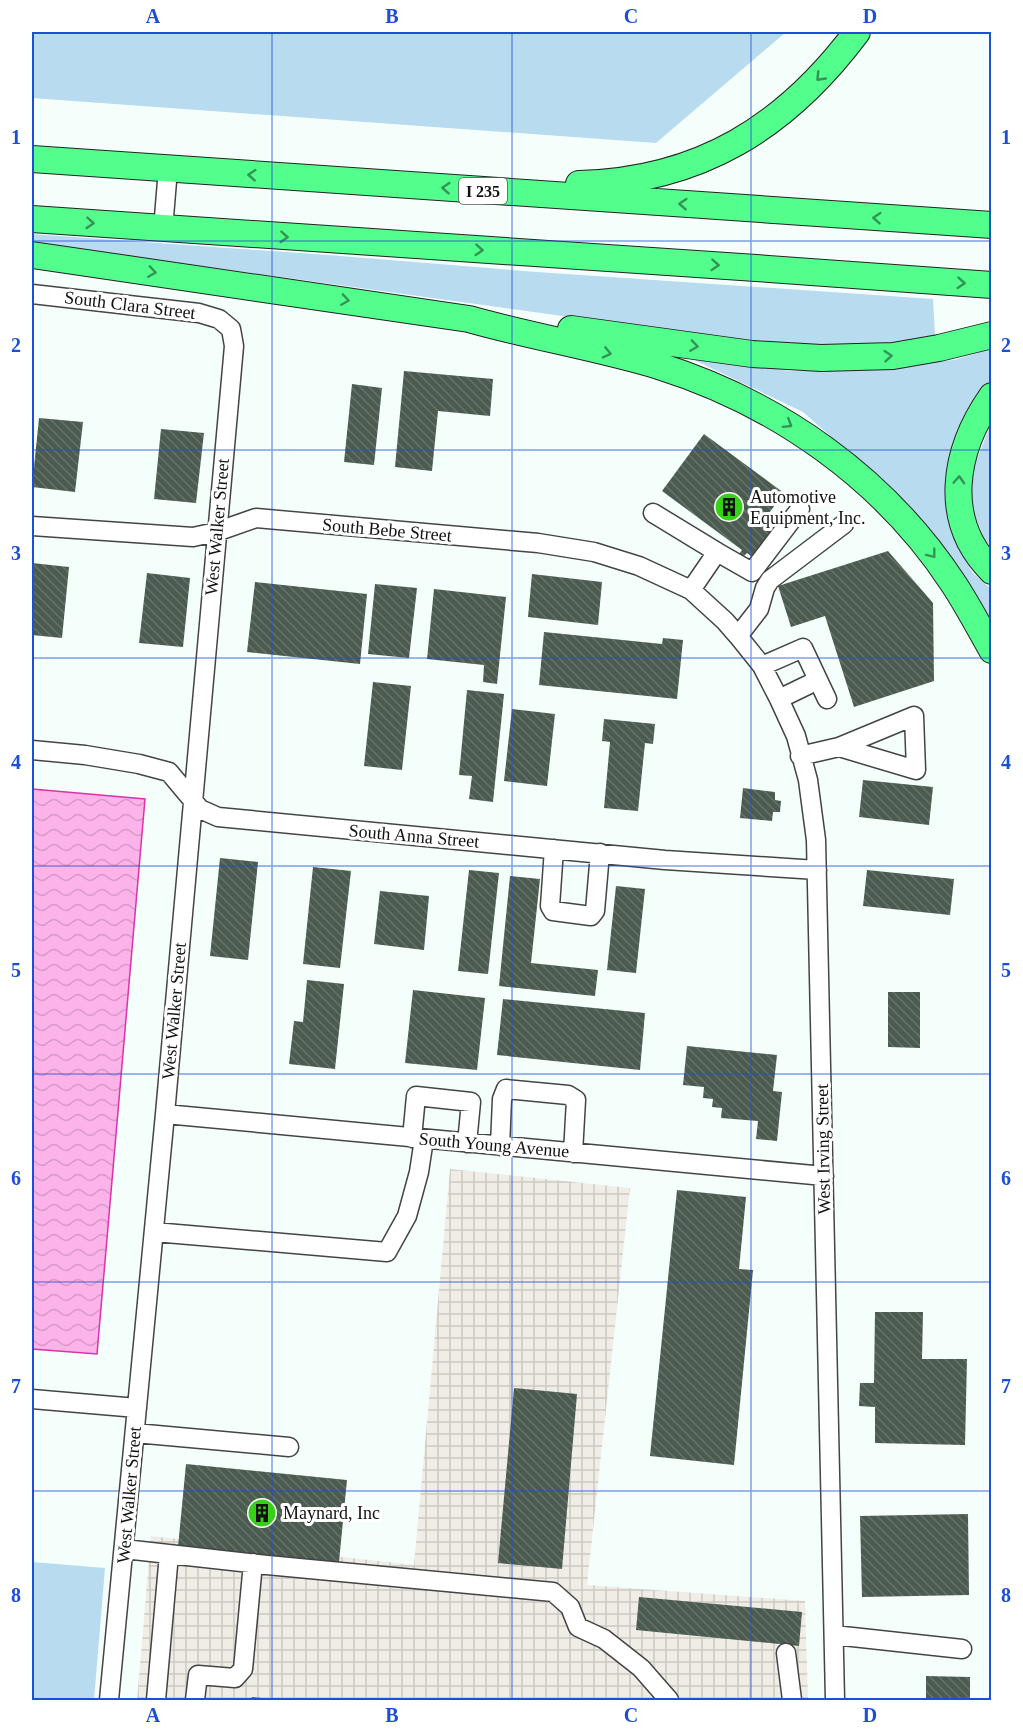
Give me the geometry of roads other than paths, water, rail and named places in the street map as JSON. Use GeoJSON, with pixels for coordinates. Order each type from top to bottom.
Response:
{"type":"FeatureCollection","features":[{"type":"Feature","properties":{"kind":"highway"},"geometry":{"type":"LineString","coordinates":[[527,194],[557,185],[647,177],[676,170],[723,150],[788,108],[823,74],[857,32]]}},
{"type":"Feature","properties":{"kind":"highway","name":"I 235"},"geometry":{"type":"LineString","coordinates":[[32,159],[992,225]]}},
{"type":"Feature","properties":{"kind":"highway"},"geometry":{"type":"LineString","coordinates":[[32,219],[992,285]]}},
{"type":"Feature","properties":{"kind":"highway"},"geometry":{"type":"LineString","coordinates":[[32,255],[469,319],[520,323],[752,354],[821,358],[893,356],[992,335]]}},
{"type":"Feature","properties":{"kind":"highway"},"geometry":{"type":"LineString","coordinates":[[469,319],[518,333],[659,366],[732,394],[786,423],[850,469],[900,516],[936,558],[992,650]]}},
{"type":"Feature","properties":{"kind":"highway"},"geometry":{"type":"LineString","coordinates":[[992,396],[971,431],[964,448],[959,469],[958,504],[967,536],[975,551],[992,571]]}},
{"type":"Feature","properties":{"kind":"street"},"geometry":{"type":"LineString","coordinates":[[163,229],[168,169]]}},
{"type":"Feature","properties":{"kind":"street","name":"South Clara Street"},"geometry":{"type":"LineString","coordinates":[[32,294],[199,313],[219,319],[226,324]]}},
{"type":"Feature","properties":{"kind":"street","name":"West Walker Street"},"geometry":{"type":"LineString","coordinates":[[109,1701],[165,1114],[234,346],[231,328],[226,324]]}},
{"type":"Feature","properties":{"kind":"street"},"geometry":{"type":"LineString","coordinates":[[653,513],[752,572],[800,509]]}},
{"type":"Feature","properties":{"kind":"street","name":"South Bebe Street"},"geometry":{"type":"LineString","coordinates":[[32,526],[193,537],[216,532],[256,518],[538,543],[594,552],[639,566],[691,590],[725,621]]}},
{"type":"Feature","properties":{"kind":"street"},"geometry":{"type":"LineString","coordinates":[[738,636],[759,609],[765,588],[770,580],[844,524]]}},
{"type":"Feature","properties":{"kind":"street"},"geometry":{"type":"LineString","coordinates":[[691,590],[717,552]]}},
{"type":"Feature","properties":{"kind":"street","name":"West Irving Street"},"geometry":{"type":"LineString","coordinates":[[725,621],[762,666],[796,736],[808,780],[816,840],[835,1701]]}},
{"type":"Feature","properties":{"kind":"street"},"geometry":{"type":"LineString","coordinates":[[762,666],[803,648],[827,699]]}},
{"type":"Feature","properties":{"kind":"street"},"geometry":{"type":"LineString","coordinates":[[779,699],[818,680]]}},
{"type":"Feature","properties":{"kind":"street"},"geometry":{"type":"LineString","coordinates":[[800,756],[839,747]]}},
{"type":"Feature","properties":{"kind":"street","name":"South Anna Street"},"geometry":{"type":"LineString","coordinates":[[32,750],[117,760],[169,772],[200,809],[218,817],[554,849],[817,870]]}},
{"type":"Feature","properties":{"kind":"street"},"geometry":{"type":"LineString","coordinates":[[554,849],[550,906],[553,911],[591,916],[595,911],[600,853]]}},
{"type":"Feature","properties":{"kind":"street"},"geometry":{"type":"LineString","coordinates":[[500,1146],[502,1099],[507,1089],[568,1095],[576,1100],[573,1153]]}},
{"type":"Feature","properties":{"kind":"street"},"geometry":{"type":"LineString","coordinates":[[154,1232],[387,1252],[407,1216],[418,1172],[416,1096],[471,1102],[467,1143]]}},
{"type":"Feature","properties":{"kind":"street","name":"South Young Avenue"},"geometry":{"type":"LineString","coordinates":[[165,1114],[824,1176]]}},
{"type":"Feature","properties":{"kind":"street"},"geometry":{"type":"LineString","coordinates":[[32,1399],[137,1408]]}},
{"type":"Feature","properties":{"kind":"street"},"geometry":{"type":"LineString","coordinates":[[135,1433],[289,1447]]}},
{"type":"Feature","properties":{"kind":"street"},"geometry":{"type":"LineString","coordinates":[[124,1549],[553,1592],[570,1606],[578,1628],[604,1639],[641,1668],[669,1701]]}},
{"type":"Feature","properties":{"kind":"street"},"geometry":{"type":"LineString","coordinates":[[156,1701],[169,1554]]}},
{"type":"Feature","properties":{"kind":"street"},"geometry":{"type":"LineString","coordinates":[[195,1701],[198,1675],[235,1678],[243,1669],[253,1563]]}},
{"type":"Feature","properties":{"kind":"street"},"geometry":{"type":"LineString","coordinates":[[834,1635],[962,1648]]}},
{"type":"Feature","properties":{"kind":"street"},"geometry":{"type":"LineString","coordinates":[[786,1653],[792,1701]]}},
{"type":"Feature","properties":{"kind":"water"},"geometry":{"type":"Polygon","coordinates":[[[32,789],[145,799],[97,1354],[32,1349],[32,789]]]}},
{"type":"Feature","properties":{"kind":"place","name":"Automotive Equipment, Inc."},"geometry":{"type":"Point","coordinates":[729,507]}},
{"type":"Feature","properties":{"kind":"place","name":"Maynard, Inc"},"geometry":{"type":"Point","coordinates":[262,1513]}}]}
